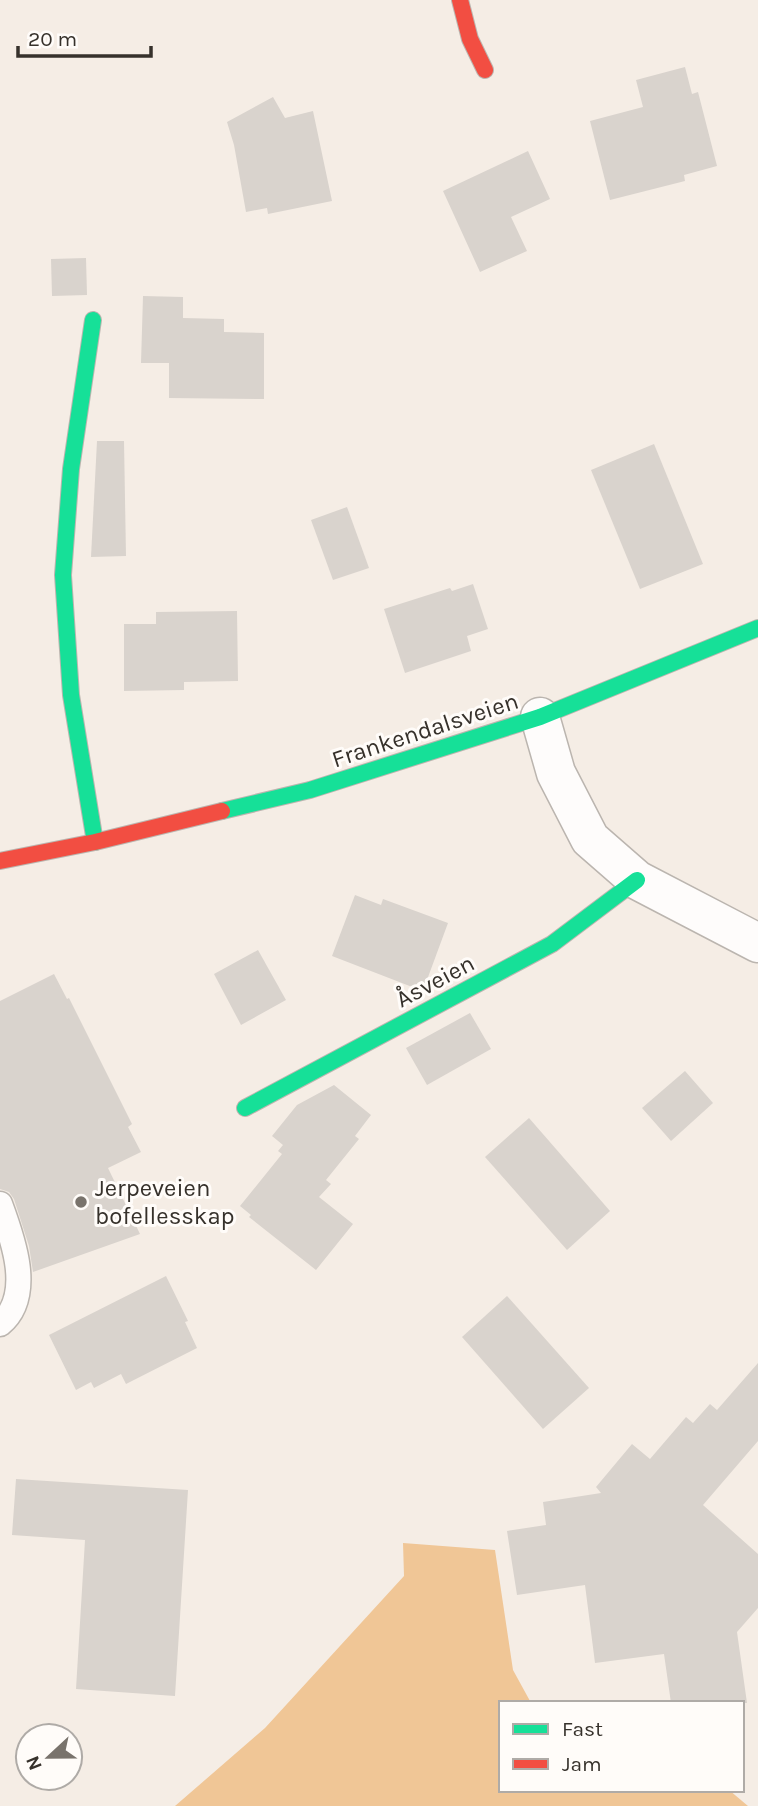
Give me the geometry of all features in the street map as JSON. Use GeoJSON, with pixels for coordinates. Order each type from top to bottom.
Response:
{"type":"FeatureCollection","features":[{"type":"Feature","properties":{"kind":"street"},"geometry":{"type":"LineString","coordinates":[[460,0],[470,39],[485,70]]}},
{"type":"Feature","properties":{"kind":"street"},"geometry":{"type":"LineString","coordinates":[[93,320],[71,469],[63,575],[71,695],[95,842]]}},
{"type":"Feature","properties":{"kind":"street","name":"Frankendalsveien"},"geometry":{"type":"LineString","coordinates":[[0,861],[95,842],[310,790],[540,717],[758,628]]}},
{"type":"Feature","properties":{"kind":"street"},"geometry":{"type":"LineString","coordinates":[[540,717],[556,773],[590,839],[637,880],[758,943]]}},
{"type":"Feature","properties":{"kind":"street","name":"Åsveien"},"geometry":{"type":"LineString","coordinates":[[245,1108],[552,944],[637,880]]}},
{"type":"Feature","properties":{"kind":"lane"},"geometry":{"type":"LineString","coordinates":[[0,1204],[12,1235],[20,1280],[10,1315],[0,1324]]}},
{"type":"Feature","properties":{"kind":"shaded area"},"geometry":{"type":"Polygon","coordinates":[[[403,1543],[495,1550],[513,1670],[530,1701],[499,1701],[499,1792],[731,1792],[748,1806],[175,1806],[265,1728],[404,1576],[403,1543]]]}},
{"type":"Feature","properties":{"kind":"building"},"geometry":{"type":"Polygon","coordinates":[[[685,67],[692,94],[698,92],[717,166],[684,175],[685,181],[610,200],[590,121],[643,107],[636,80],[685,67]]]}},
{"type":"Feature","properties":{"kind":"building"},"geometry":{"type":"Polygon","coordinates":[[[273,97],[285,118],[313,111],[332,201],[268,214],[267,208],[246,212],[227,122],[273,97]]]}},
{"type":"Feature","properties":{"kind":"building"},"geometry":{"type":"Polygon","coordinates":[[[528,151],[550,199],[511,217],[527,251],[480,272],[443,191],[528,151]]]}},
{"type":"Feature","properties":{"kind":"building"},"geometry":{"type":"Polygon","coordinates":[[[86,258],[87,295],[52,296],[51,259],[86,258]]]}},
{"type":"Feature","properties":{"kind":"building"},"geometry":{"type":"Polygon","coordinates":[[[143,296],[183,297],[183,318],[224,319],[224,332],[264,333],[264,399],[169,398],[169,363],[141,363],[143,296]]]}},
{"type":"Feature","properties":{"kind":"building"},"geometry":{"type":"Polygon","coordinates":[[[97,441],[124,441],[126,556],[91,557],[97,441]]]}},
{"type":"Feature","properties":{"kind":"building"},"geometry":{"type":"Polygon","coordinates":[[[654,444],[703,564],[640,589],[591,470],[654,444]]]}},
{"type":"Feature","properties":{"kind":"building"},"geometry":{"type":"Polygon","coordinates":[[[347,507],[369,568],[333,580],[311,520],[347,507]]]}},
{"type":"Feature","properties":{"kind":"building"},"geometry":{"type":"Polygon","coordinates":[[[473,584],[488,629],[467,636],[471,651],[405,673],[384,609],[450,588],[452,591],[473,584]]]}},
{"type":"Feature","properties":{"kind":"building"},"geometry":{"type":"Polygon","coordinates":[[[237,611],[238,681],[184,682],[184,690],[124,691],[124,624],[156,624],[156,612],[237,611]]]}},
{"type":"Feature","properties":{"kind":"building"},"geometry":{"type":"Polygon","coordinates":[[[355,895],[381,905],[383,899],[448,923],[424,988],[420,990],[332,956],[355,895]]]}},
{"type":"Feature","properties":{"kind":"building"},"geometry":{"type":"Polygon","coordinates":[[[258,950],[286,1000],[241,1025],[214,974],[258,950]]]}},
{"type":"Feature","properties":{"kind":"building","name":"Jerpeveien bofellesskap"},"geometry":{"type":"Polygon","coordinates":[[[54,974],[67,999],[69,998],[132,1124],[128,1127],[141,1152],[108,1168],[140,1234],[33,1272],[29,1246],[14,1199],[9,1192],[0,1189],[0,1001],[54,974]]]}},
{"type":"Feature","properties":{"kind":"building"},"geometry":{"type":"Polygon","coordinates":[[[470,1013],[491,1049],[427,1085],[406,1048],[470,1013]]]}},
{"type":"Feature","properties":{"kind":"building"},"geometry":{"type":"Polygon","coordinates":[[[685,1071],[713,1103],[671,1141],[642,1108],[685,1071]]]}},
{"type":"Feature","properties":{"kind":"building"},"geometry":{"type":"Polygon","coordinates":[[[334,1085],[371,1115],[355,1136],[359,1139],[326,1180],[331,1184],[319,1197],[353,1224],[316,1270],[249,1217],[251,1215],[240,1206],[282,1154],[278,1151],[283,1145],[272,1136],[297,1105],[334,1085]]]}},
{"type":"Feature","properties":{"kind":"building"},"geometry":{"type":"Polygon","coordinates":[[[529,1118],[610,1211],[567,1250],[485,1157],[529,1118]]]}},
{"type":"Feature","properties":{"kind":"building"},"geometry":{"type":"Polygon","coordinates":[[[166,1276],[188,1321],[185,1322],[197,1348],[126,1384],[121,1374],[94,1388],[91,1382],[76,1390],[49,1335],[166,1276]]]}},
{"type":"Feature","properties":{"kind":"building"},"geometry":{"type":"Polygon","coordinates":[[[507,1296],[589,1388],[543,1429],[462,1337],[507,1296]]]}},
{"type":"Feature","properties":{"kind":"building"},"geometry":{"type":"Polygon","coordinates":[[[758,1363],[758,1441],[703,1505],[758,1554],[758,1608],[737,1632],[747,1703],[671,1701],[664,1654],[595,1663],[585,1585],[517,1595],[507,1531],[546,1525],[543,1502],[601,1493],[596,1487],[632,1444],[650,1459],[686,1417],[693,1423],[710,1404],[717,1410],[758,1363]]]}},
{"type":"Feature","properties":{"kind":"building"},"geometry":{"type":"Polygon","coordinates":[[[16,1479],[188,1490],[175,1696],[76,1689],[85,1540],[12,1535],[16,1479]]]}},
{"type":"Feature","properties":{"kind":"traffic: fast"},"geometry":{"type":"LineString","coordinates":[[93,320],[71,469],[63,575],[71,695],[95,842]]}},
{"type":"Feature","properties":{"kind":"traffic: fast"},"geometry":{"type":"LineString","coordinates":[[222,811],[310,790],[540,717],[758,628]]}},
{"type":"Feature","properties":{"kind":"traffic: fast"},"geometry":{"type":"LineString","coordinates":[[245,1108],[552,944],[637,880]]}},
{"type":"Feature","properties":{"kind":"traffic: jam"},"geometry":{"type":"LineString","coordinates":[[460,0],[470,39],[485,70]]}},
{"type":"Feature","properties":{"kind":"traffic: jam"},"geometry":{"type":"LineString","coordinates":[[0,861],[95,842],[222,811]]}},
{"type":"Feature","properties":{"kind":"place","name":"Jerpeveien bofellesskap"},"geometry":{"type":"Point","coordinates":[81,1202]}}]}
